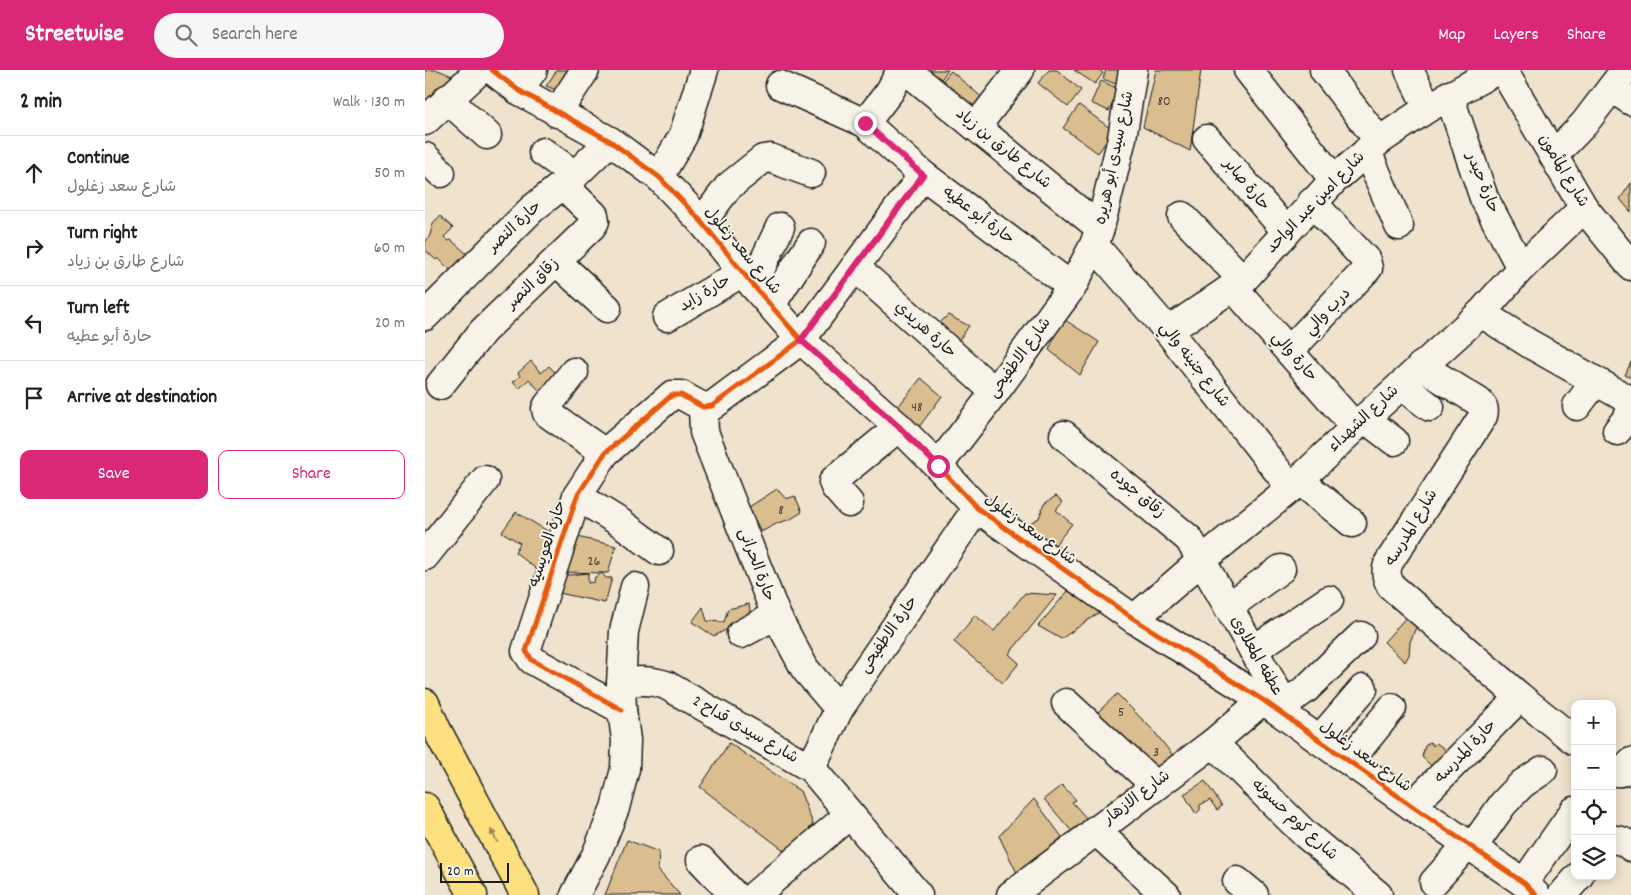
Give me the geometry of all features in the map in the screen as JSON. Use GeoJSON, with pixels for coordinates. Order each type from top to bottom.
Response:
{"type":"FeatureCollection","features":[{"type":"Feature","properties":{"kind":"main road"},"geometry":{"type":"LineString","coordinates":[[425,703],[437,730],[525,895]]}},
{"type":"Feature","properties":{"kind":"main road"},"geometry":{"type":"LineString","coordinates":[[425,807],[473,895]]}},
{"type":"Feature","properties":{"kind":"street"},"geometry":{"type":"LineString","coordinates":[[425,121],[480,70]]}},
{"type":"Feature","properties":{"kind":"street","name":"شارع سعد زغلول"},"geometry":{"type":"LineString","coordinates":[[492,70],[525,80],[557,113],[610,141],[659,177],[702,222],[801,340],[899,427],[977,508],[1134,619],[1275,705],[1319,740],[1530,889]]}},
{"type":"Feature","properties":{"kind":"street"},"geometry":{"type":"LineString","coordinates":[[557,113],[585,70]]}},
{"type":"Feature","properties":{"kind":"street"},"geometry":{"type":"LineString","coordinates":[[596,70],[599,72],[604,70]]}},
{"type":"Feature","properties":{"kind":"street"},"geometry":{"type":"LineString","coordinates":[[659,177],[683,136],[704,70]]}},
{"type":"Feature","properties":{"kind":"street"},"geometry":{"type":"LineString","coordinates":[[865,123],[890,91],[901,70]]}},
{"type":"Feature","properties":{"kind":"street","name":"شارع طارق بن زياد"},"geometry":{"type":"LineString","coordinates":[[906,70],[976,127],[1097,236]]}},
{"type":"Feature","properties":{"kind":"street"},"geometry":{"type":"LineString","coordinates":[[976,127],[1020,70]]}},
{"type":"Feature","properties":{"kind":"street","name":"شارع سيدى أبو هريره"},"geometry":{"type":"LineString","coordinates":[[1097,236],[1122,138],[1133,70]]}},
{"type":"Feature","properties":{"kind":"street"},"geometry":{"type":"LineString","coordinates":[[1248,70],[1334,180]]}},
{"type":"Feature","properties":{"kind":"street"},"geometry":{"type":"LineString","coordinates":[[1324,70],[1373,146],[1399,226]]}},
{"type":"Feature","properties":{"kind":"street","name":"حارة حيدر"},"geometry":{"type":"LineString","coordinates":[[1409,70],[1439,102],[1521,268]]}},
{"type":"Feature","properties":{"kind":"street","name":"شارع امين عبد الواحد"},"geometry":{"type":"LineString","coordinates":[[1168,331],[1238,284],[1312,202],[1373,146],[1439,102],[1497,70]]}},
{"type":"Feature","properties":{"kind":"street","name":"شارع المأمون"},"geometry":{"type":"LineString","coordinates":[[1503,70],[1584,208],[1631,266]]}},
{"type":"Feature","properties":{"kind":"street","name":"حارة أبو عطيه"},"geometry":{"type":"LineString","coordinates":[[780,85],[865,123],[923,175],[1072,287]]}},
{"type":"Feature","properties":{"kind":"street"},"geometry":{"type":"LineString","coordinates":[[1553,155],[1623,86]]}},
{"type":"Feature","properties":{"kind":"street"},"geometry":{"type":"LineString","coordinates":[[447,99],[487,135]]}},
{"type":"Feature","properties":{"kind":"street","name":"حارة صابر"},"geometry":{"type":"LineString","coordinates":[[1207,139],[1286,231]]}},
{"type":"Feature","properties":{"kind":"street","name":"حارة النصر"},"geometry":{"type":"LineString","coordinates":[[425,316],[532,209],[569,180],[610,141]]}},
{"type":"Feature","properties":{"kind":"street"},"geometry":{"type":"LineString","coordinates":[[543,152],[569,180]]}},
{"type":"Feature","properties":{"kind":"street"},"geometry":{"type":"LineString","coordinates":[[702,222],[728,187],[763,158],[770,158],[811,173]]}},
{"type":"Feature","properties":{"kind":"street"},"geometry":{"type":"LineString","coordinates":[[703,407],[712,406],[801,340],[923,175]]}},
{"type":"Feature","properties":{"kind":"street","name":"زقاق النصر"},"geometry":{"type":"LineString","coordinates":[[440,385],[483,331],[592,226],[595,221],[594,215],[569,180]]}},
{"type":"Feature","properties":{"kind":"street","name":"درب والي"},"geometry":{"type":"LineString","coordinates":[[1289,352],[1366,272],[1368,264],[1312,202]]}},
{"type":"Feature","properties":{"kind":"street","name":"شارع الشهداء"},"geometry":{"type":"LineString","coordinates":[[1134,619],[1295,484],[1421,366],[1481,313],[1521,268],[1584,208]]}},
{"type":"Feature","properties":{"kind":"street","name":"حارة والي"},"geometry":{"type":"LineString","coordinates":[[1182,216],[1238,284],[1289,352],[1359,423],[1394,441]]}},
{"type":"Feature","properties":{"kind":"street"},"geometry":{"type":"LineString","coordinates":[[748,279],[780,227]]}},
{"type":"Feature","properties":{"kind":"street","name":"شارع الاطفيحى"},"geometry":{"type":"LineString","coordinates":[[938,466],[1072,287],[1097,236]]}},
{"type":"Feature","properties":{"kind":"street","name":"شارع جنينه والي"},"geometry":{"type":"LineString","coordinates":[[1097,236],[1168,331],[1295,484],[1351,524]]}},
{"type":"Feature","properties":{"kind":"street"},"geometry":{"type":"LineString","coordinates":[[771,305],[811,243]]}},
{"type":"Feature","properties":{"kind":"street"},"geometry":{"type":"LineString","coordinates":[[557,261],[607,308]]}},
{"type":"Feature","properties":{"kind":"street","name":"حارة هريدي"},"geometry":{"type":"LineString","coordinates":[[855,267],[995,392]]}},
{"type":"Feature","properties":{"kind":"street","name":"حارة زايد"},"geometry":{"type":"LineString","coordinates":[[667,317],[748,279]]}},
{"type":"Feature","properties":{"kind":"street"},"geometry":{"type":"LineString","coordinates":[[1481,313],[1525,352],[1595,382],[1631,401]]}},
{"type":"Feature","properties":{"kind":"street","name":"شارع المدرسه"},"geometry":{"type":"LineString","coordinates":[[1421,366],[1479,402],[1483,405],[1484,410],[1483,416],[1389,562],[1386,570],[1387,579],[1391,586],[1520,697],[1571,738]]}},
{"type":"Feature","properties":{"kind":"street"},"geometry":{"type":"LineString","coordinates":[[574,372],[548,405],[546,409],[547,414],[605,453]]}},
{"type":"Feature","properties":{"kind":"street"},"geometry":{"type":"LineString","coordinates":[[1577,406],[1595,382]]}},
{"type":"Feature","properties":{"kind":"street"},"geometry":{"type":"LineString","coordinates":[[1401,385],[1430,407]]}},
{"type":"Feature","properties":{"kind":"street","name":"حارة العويسيه"},"geometry":{"type":"LineString","coordinates":[[621,697],[532,660],[526,651],[577,496],[605,453],[672,394],[681,394],[703,407]]}},
{"type":"Feature","properties":{"kind":"street","name":"حارة الحرانى"},"geometry":{"type":"LineString","coordinates":[[703,407],[704,432],[776,615],[805,669],[839,708]]}},
{"type":"Feature","properties":{"kind":"street"},"geometry":{"type":"LineString","coordinates":[[849,503],[835,487],[834,480],[899,427]]}},
{"type":"Feature","properties":{"kind":"street","name":"زقاق جوده"},"geometry":{"type":"LineString","coordinates":[[1065,435],[1180,530],[1189,539],[1201,561]]}},
{"type":"Feature","properties":{"kind":"street"},"geometry":{"type":"LineString","coordinates":[[425,556],[485,480]]}},
{"type":"Feature","properties":{"kind":"street","name":"حارة العويسيه"},"geometry":{"type":"LineString","coordinates":[[577,496],[621,522],[659,551]]}},
{"type":"Feature","properties":{"kind":"street","name":"حارة الاطفيحى"},"geometry":{"type":"LineString","coordinates":[[811,768],[839,708],[977,508]]}},
{"type":"Feature","properties":{"kind":"street","name":"عطفه المعلاوى"},"geometry":{"type":"LineString","coordinates":[[1201,561],[1253,650],[1275,705]]}},
{"type":"Feature","properties":{"kind":"street","name":"عطفه المعلاوى"},"geometry":{"type":"LineString","coordinates":[[1228,607],[1281,569]]}},
{"type":"Feature","properties":{"kind":"street"},"geometry":{"type":"LineString","coordinates":[[575,895],[615,808],[625,769],[626,740],[621,697],[624,631],[635,588]]}},
{"type":"Feature","properties":{"kind":"street"},"geometry":{"type":"LineString","coordinates":[[1253,650],[1329,600]]}},
{"type":"Feature","properties":{"kind":"street"},"geometry":{"type":"LineString","coordinates":[[741,634],[776,615]]}},
{"type":"Feature","properties":{"kind":"street","name":"شارع الازهار"},"geometry":{"type":"LineString","coordinates":[[1011,895],[1213,742],[1306,689],[1361,636]]}},
{"type":"Feature","properties":{"kind":"street","name":"شارع سيدى قداح 2"},"geometry":{"type":"LineString","coordinates":[[621,697],[635,680],[651,680],[666,685],[811,768],[918,895]]}},
{"type":"Feature","properties":{"kind":"street"},"geometry":{"type":"LineString","coordinates":[[1319,740],[1363,689]]}},
{"type":"Feature","properties":{"kind":"street","name":"حارة المدرسه"},"geometry":{"type":"LineString","coordinates":[[1412,806],[1520,697]]}},
{"type":"Feature","properties":{"kind":"street"},"geometry":{"type":"LineString","coordinates":[[1066,703],[1155,785]]}},
{"type":"Feature","properties":{"kind":"street"},"geometry":{"type":"LineString","coordinates":[[1349,761],[1393,708]]}},
{"type":"Feature","properties":{"kind":"street","name":"شارع كوم حسونه"},"geometry":{"type":"LineString","coordinates":[[1213,742],[1305,834],[1378,895]]}},
{"type":"Feature","properties":{"kind":"street"},"geometry":{"type":"LineString","coordinates":[[1616,771],[1625,770],[1631,762]]}},
{"type":"Feature","properties":{"kind":"street"},"geometry":{"type":"LineString","coordinates":[[1434,882],[1469,846],[1503,804],[1523,784],[1543,770]]}},
{"type":"Feature","properties":{"kind":"street"},"geometry":{"type":"LineString","coordinates":[[755,895],[849,815]]}},
{"type":"Feature","properties":{"kind":"street"},"geometry":{"type":"LineString","coordinates":[[1530,889],[1571,816]]}},
{"type":"Feature","properties":{"kind":"street"},"geometry":{"type":"LineString","coordinates":[[1095,830],[1165,895]]}},
{"type":"Feature","properties":{"kind":"street"},"geometry":{"type":"LineString","coordinates":[[1616,839],[1625,841],[1631,847]]}},
{"type":"Feature","properties":{"kind":"street"},"geometry":{"type":"LineString","coordinates":[[701,860],[734,895]]}},
{"type":"Feature","properties":{"kind":"street"},"geometry":{"type":"LineString","coordinates":[[1562,895],[1575,880]]}},
{"type":"Feature","properties":{"kind":"building"},"geometry":{"type":"Polygon","coordinates":[[[425,70],[438,70],[452,76],[444,90],[425,108],[425,70]]]}},
{"type":"Feature","properties":{"kind":"building"},"geometry":{"type":"Polygon","coordinates":[[[557,70],[577,70],[567,94],[546,86],[557,70]]]}},
{"type":"Feature","properties":{"kind":"building"},"geometry":{"type":"Polygon","coordinates":[[[914,70],[948,70],[936,86],[914,70]]]}},
{"type":"Feature","properties":{"kind":"building"},"geometry":{"type":"Polygon","coordinates":[[[1049,70],[1057,70],[1081,90],[1068,107],[1038,83],[1049,70]]]}},
{"type":"Feature","properties":{"kind":"building"},"geometry":{"type":"Polygon","coordinates":[[[1074,70],[1099,70],[1103,73],[1095,84],[1074,70]]]}},
{"type":"Feature","properties":{"kind":"building"},"geometry":{"type":"Polygon","coordinates":[[[1106,70],[1123,70],[1118,85],[1103,79],[1106,70]]]}},
{"type":"Feature","properties":{"kind":"building"},"geometry":{"type":"Polygon","coordinates":[[[1156,70],[1201,70],[1190,151],[1143,127],[1156,70]]]}},
{"type":"Feature","properties":{"kind":"building"},"geometry":{"type":"Polygon","coordinates":[[[951,71],[991,105],[981,118],[940,84],[951,71]]]}},
{"type":"Feature","properties":{"kind":"building"},"geometry":{"type":"Polygon","coordinates":[[[1101,81],[1119,89],[1109,111],[1091,103],[1101,81]]]}},
{"type":"Feature","properties":{"kind":"building"},"geometry":{"type":"Polygon","coordinates":[[[1079,105],[1111,129],[1106,137],[1108,139],[1098,153],[1063,128],[1079,105]]]}},
{"type":"Feature","properties":{"kind":"building"},"geometry":{"type":"Polygon","coordinates":[[[1631,183],[1631,212],[1620,199],[1631,183]]]}},
{"type":"Feature","properties":{"kind":"building"},"geometry":{"type":"Polygon","coordinates":[[[440,216],[453,228],[444,237],[448,241],[451,240],[474,260],[457,277],[438,258],[436,260],[425,250],[425,243],[430,235],[433,223],[440,216]]]}},
{"type":"Feature","properties":{"kind":"building"},"geometry":{"type":"Polygon","coordinates":[[[948,315],[969,326],[950,352],[929,333],[948,315]]]}},
{"type":"Feature","properties":{"kind":"building"},"geometry":{"type":"Polygon","coordinates":[[[1062,318],[1099,342],[1080,375],[1049,350],[1062,318]]]}},
{"type":"Feature","properties":{"kind":"building"},"geometry":{"type":"Polygon","coordinates":[[[531,361],[541,373],[549,366],[564,382],[546,398],[529,379],[519,389],[513,382],[520,376],[518,373],[531,361]]]}},
{"type":"Feature","properties":{"kind":"building"},"geometry":{"type":"Polygon","coordinates":[[[1631,362],[1631,378],[1625,375],[1631,362]]]}},
{"type":"Feature","properties":{"kind":"building"},"geometry":{"type":"Polygon","coordinates":[[[921,378],[942,396],[919,427],[897,408],[921,378]]]}},
{"type":"Feature","properties":{"kind":"building"},"geometry":{"type":"Polygon","coordinates":[[[777,489],[786,499],[795,496],[802,512],[761,532],[749,507],[777,489]]]}},
{"type":"Feature","properties":{"kind":"building"},"geometry":{"type":"Polygon","coordinates":[[[1056,496],[1063,502],[1056,510],[1072,524],[1049,552],[1023,531],[1030,523],[1039,518],[1044,504],[1056,496]]]}},
{"type":"Feature","properties":{"kind":"building"},"geometry":{"type":"Polygon","coordinates":[[[516,512],[549,532],[552,527],[563,534],[545,576],[515,552],[520,543],[502,532],[516,512]]]}},
{"type":"Feature","properties":{"kind":"building"},"geometry":{"type":"Polygon","coordinates":[[[573,536],[616,546],[608,573],[561,572],[573,536]]]}},
{"type":"Feature","properties":{"kind":"building"},"geometry":{"type":"Polygon","coordinates":[[[588,573],[588,583],[594,582],[595,577],[602,573],[606,578],[612,578],[605,603],[550,591],[560,576],[588,573]]]}},
{"type":"Feature","properties":{"kind":"building"},"geometry":{"type":"Polygon","coordinates":[[[1068,591],[1101,611],[1061,639],[1038,626],[1068,591]]]}},
{"type":"Feature","properties":{"kind":"building"},"geometry":{"type":"Polygon","coordinates":[[[1025,593],[1057,595],[1009,654],[1019,663],[1003,683],[954,642],[975,615],[994,631],[1025,593]]]}},
{"type":"Feature","properties":{"kind":"building"},"geometry":{"type":"Polygon","coordinates":[[[749,604],[751,617],[714,636],[692,622],[703,607],[707,621],[724,622],[728,609],[749,604]]]}},
{"type":"Feature","properties":{"kind":"building"},"geometry":{"type":"Polygon","coordinates":[[[1409,614],[1419,620],[1410,642],[1409,655],[1405,662],[1384,642],[1409,614]]]}},
{"type":"Feature","properties":{"kind":"building"},"geometry":{"type":"Polygon","coordinates":[[[1117,694],[1153,730],[1174,757],[1155,775],[1098,712],[1117,694]]]}},
{"type":"Feature","properties":{"kind":"building"},"geometry":{"type":"Polygon","coordinates":[[[1430,742],[1433,746],[1436,743],[1442,747],[1454,760],[1440,774],[1422,757],[1425,746],[1430,742]]]}},
{"type":"Feature","properties":{"kind":"building"},"geometry":{"type":"Polygon","coordinates":[[[729,743],[800,791],[813,824],[789,854],[700,787],[729,743]]]}},
{"type":"Feature","properties":{"kind":"building"},"geometry":{"type":"Polygon","coordinates":[[[1205,781],[1222,806],[1217,810],[1210,800],[1200,805],[1200,810],[1196,814],[1184,794],[1205,781]]]}},
{"type":"Feature","properties":{"kind":"building"},"geometry":{"type":"Polygon","coordinates":[[[1062,785],[1076,800],[1072,802],[1088,820],[1074,834],[1044,799],[1062,785]]]}},
{"type":"Feature","properties":{"kind":"building"},"geometry":{"type":"Polygon","coordinates":[[[1034,799],[1062,837],[1018,875],[999,836],[1034,799]]]}},
{"type":"Feature","properties":{"kind":"building"},"geometry":{"type":"Polygon","coordinates":[[[627,840],[659,852],[658,870],[680,895],[605,895],[627,840]]]}},
{"type":"Feature","properties":{"kind":"cycle path"},"geometry":{"type":"LineString","coordinates":[[492,70],[518,90],[610,141],[659,177],[702,222],[801,340],[899,427],[977,508],[1134,619],[1263,700],[1524,883],[1536,895]]}},
{"type":"Feature","properties":{"kind":"cycle path"},"geometry":{"type":"LineString","coordinates":[[622,710],[532,660],[526,651],[577,496],[605,453],[672,395],[681,395],[703,407],[712,406],[801,340],[923,175]]}},
{"type":"Feature","properties":{"kind":"route"},"geometry":{"type":"LineString","coordinates":[[865,123],[923,175],[801,340],[899,427],[938,466]]}}]}
